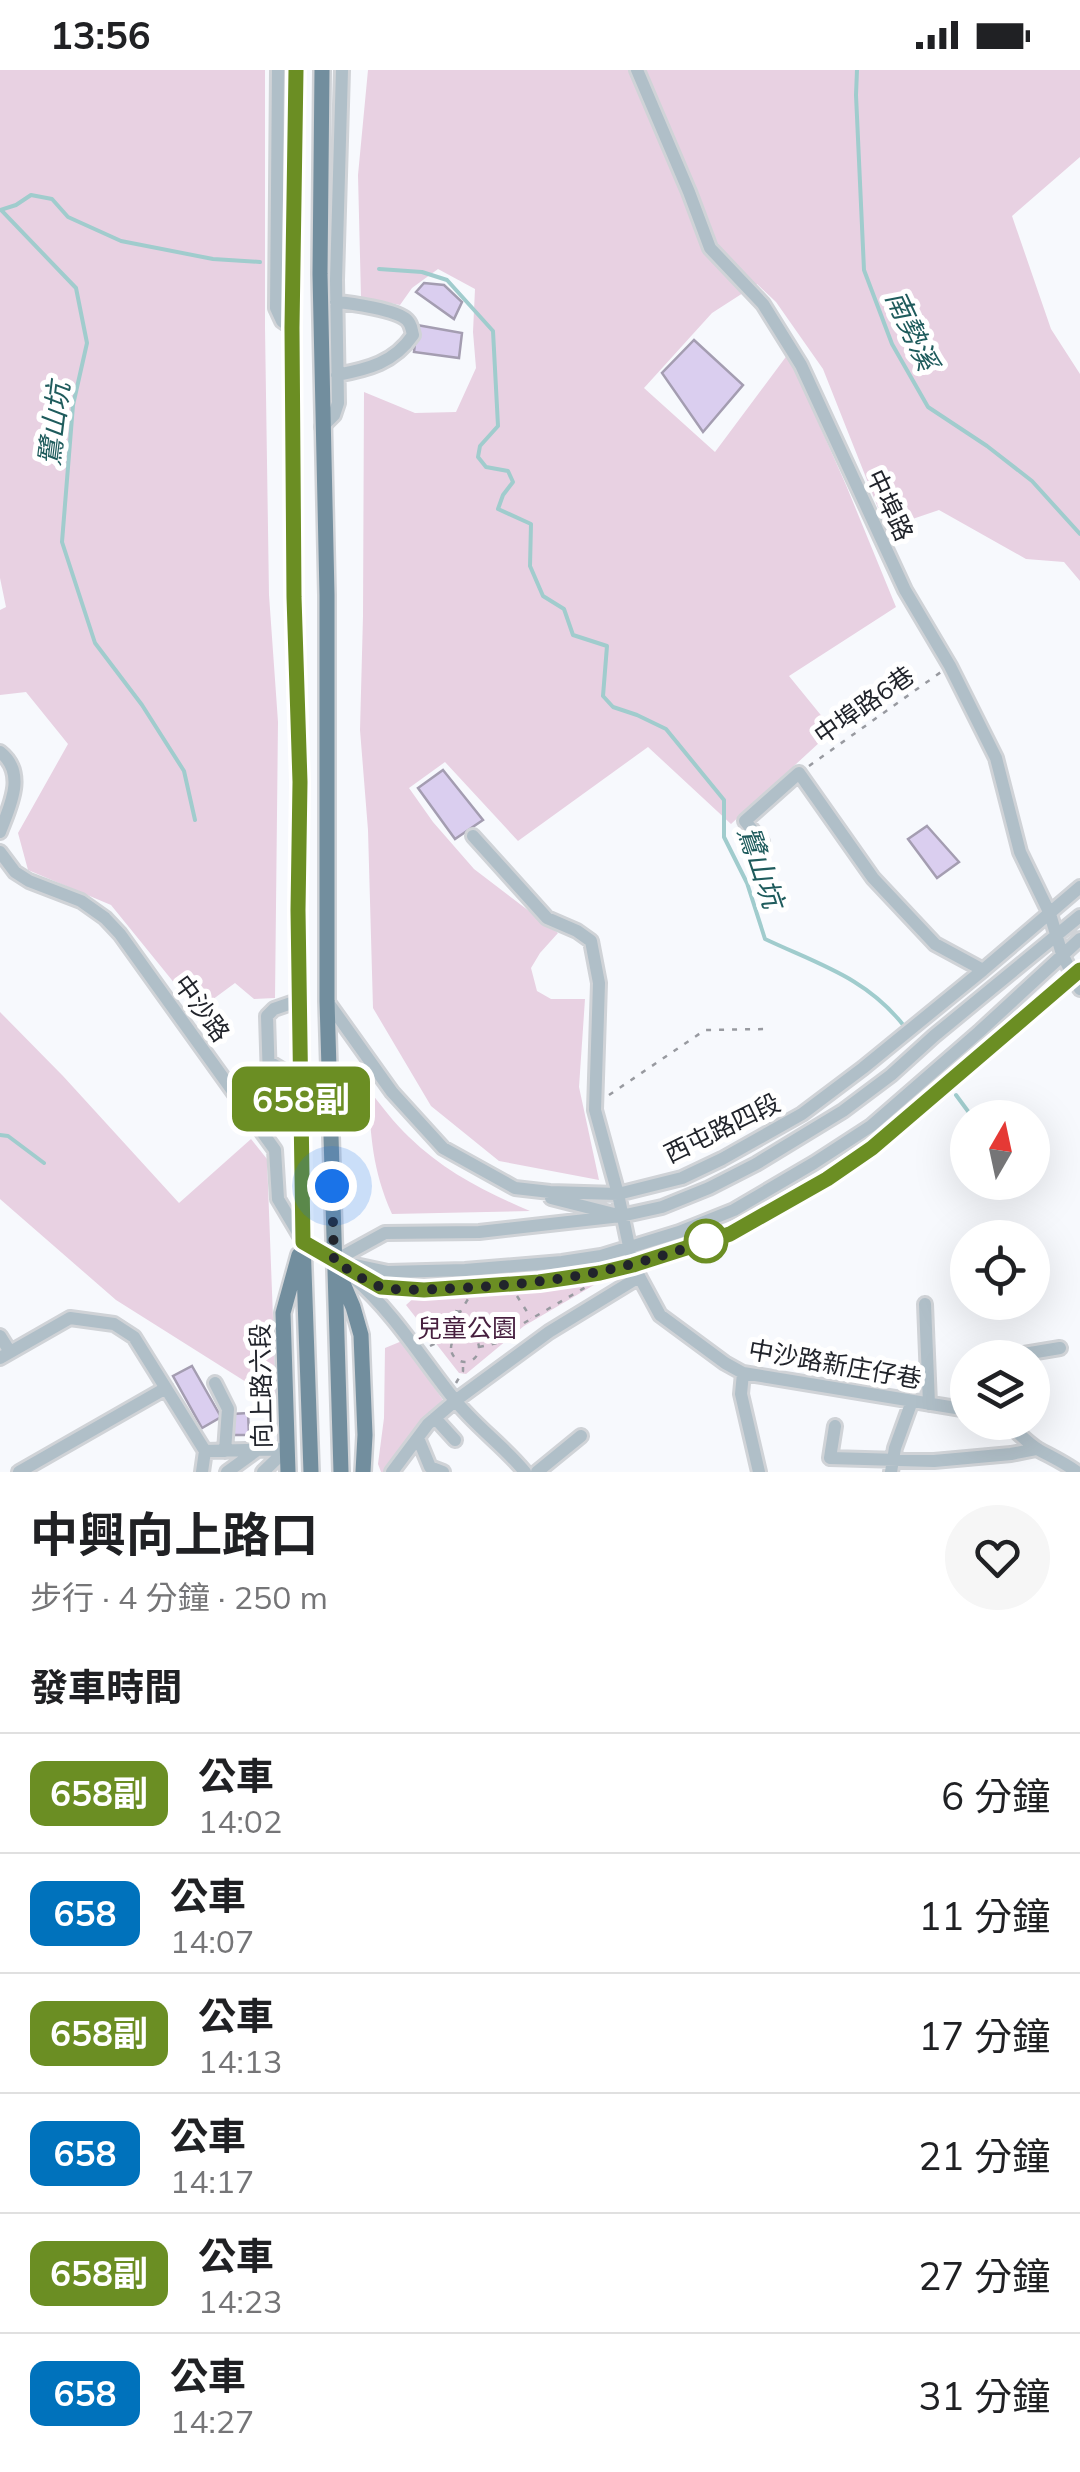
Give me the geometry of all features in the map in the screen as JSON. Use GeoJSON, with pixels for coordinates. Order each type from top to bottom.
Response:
{"type":"FeatureCollection","features":[{"type":"Feature","properties":{"kind":"main road","name":"向上路六段"},"geometry":{"type":"LineString","coordinates":[[296,70],[292,328],[294,597],[300,782],[303,1242],[312,1472]]}},
{"type":"Feature","properties":{"kind":"main road"},"geometry":{"type":"LineString","coordinates":[[322,70],[320,274],[327,634],[327,1001],[342,1472]]}},
{"type":"Feature","properties":{"kind":"main road","name":"向上路六段"},"geometry":{"type":"LineString","coordinates":[[288,1472],[283,1314],[303,1242]]}},
{"type":"Feature","properties":{"kind":"main road"},"geometry":{"type":"LineString","coordinates":[[334,1261],[354,1307],[361,1335],[363,1472]]}},
{"type":"Feature","properties":{"kind":"street"},"geometry":{"type":"LineString","coordinates":[[278,70],[274,281],[276,308],[282,321],[292,328]]}},
{"type":"Feature","properties":{"kind":"street"},"geometry":{"type":"LineString","coordinates":[[322,426],[334,414],[338,402],[336,302],[342,70]]}},
{"type":"Feature","properties":{"kind":"street","name":"中埠路"},"geometry":{"type":"LineString","coordinates":[[636,70],[710,248],[762,304],[802,365],[879,536],[996,758],[1020,852],[1050,914],[1062,954],[1078,979]]}},
{"type":"Feature","properties":{"kind":"street"},"geometry":{"type":"LineString","coordinates":[[336,302],[404,317],[413,335],[391,360],[337,375]]}},
{"type":"Feature","properties":{"kind":"street"},"geometry":{"type":"LineString","coordinates":[[0,752],[7,757],[14,775],[15,794],[0,832]]}},
{"type":"Feature","properties":{"kind":"street"},"geometry":{"type":"LineString","coordinates":[[762,842],[744,821],[799,773],[873,878],[935,944],[983,970]]}},
{"type":"Feature","properties":{"kind":"street","name":"中沙路新庄仔巷"},"geometry":{"type":"LineString","coordinates":[[473,836],[546,918],[591,941],[599,982],[595,1104],[628,1248],[660,1315],[743,1374],[950,1407]]}},
{"type":"Feature","properties":{"kind":"street","name":"中沙路"},"geometry":{"type":"LineString","coordinates":[[0,852],[15,872],[81,902],[120,934],[275,1150],[278,1200],[303,1242]]}},
{"type":"Feature","properties":{"kind":"street","name":"西屯路四段"},"geometry":{"type":"LineString","coordinates":[[327,1001],[392,1092],[442,1148],[515,1188],[618,1194],[682,1178],[802,1114],[1080,887]]}},
{"type":"Feature","properties":{"kind":"street","name":"西屯路四段"},"geometry":{"type":"LineString","coordinates":[[334,1261],[385,1233],[479,1232],[621,1216],[662,1207],[708,1188],[844,1111],[1080,916]]}},
{"type":"Feature","properties":{"kind":"street"},"geometry":{"type":"LineString","coordinates":[[334,1261],[388,1272],[562,1262],[628,1248],[734,1210],[870,1126],[1080,939]]}},
{"type":"Feature","properties":{"kind":"street"},"geometry":{"type":"LineString","coordinates":[[392,1472],[453,1398],[636,1271],[730,1234],[827,1179],[872,1148],[1078,979]]}},
{"type":"Feature","properties":{"kind":"street"},"geometry":{"type":"LineString","coordinates":[[264,1132],[268,1102],[267,1016],[274,1009],[300,1000]]}},
{"type":"Feature","properties":{"kind":"street"},"geometry":{"type":"LineString","coordinates":[[268,1062],[292,1076],[301,1089]]}},
{"type":"Feature","properties":{"kind":"street"},"geometry":{"type":"LineString","coordinates":[[515,1188],[621,1216]]}},
{"type":"Feature","properties":{"kind":"street"},"geometry":{"type":"LineString","coordinates":[[303,1242],[381,1287],[424,1290],[636,1271]]}},
{"type":"Feature","properties":{"kind":"street"},"geometry":{"type":"LineString","coordinates":[[334,1261],[376,1298],[453,1398],[525,1472]]}},
{"type":"Feature","properties":{"kind":"street"},"geometry":{"type":"LineString","coordinates":[[925,1304],[930,1404]]}},
{"type":"Feature","properties":{"kind":"street"},"geometry":{"type":"LineString","coordinates":[[0,1336],[5,1355],[70,1318],[114,1324],[134,1337],[205,1451],[202,1472]]}},
{"type":"Feature","properties":{"kind":"street"},"geometry":{"type":"LineString","coordinates":[[1050,1350],[1060,1348]]}},
{"type":"Feature","properties":{"kind":"street"},"geometry":{"type":"LineString","coordinates":[[743,1374],[742,1394],[760,1472]]}},
{"type":"Feature","properties":{"kind":"street"},"geometry":{"type":"LineString","coordinates":[[214,1383],[228,1409],[225,1451]]}},
{"type":"Feature","properties":{"kind":"street"},"geometry":{"type":"LineString","coordinates":[[18,1472],[166,1388]]}},
{"type":"Feature","properties":{"kind":"street"},"geometry":{"type":"LineString","coordinates":[[892,1466],[912,1402]]}},
{"type":"Feature","properties":{"kind":"street"},"geometry":{"type":"LineString","coordinates":[[435,1418],[455,1440]]}},
{"type":"Feature","properties":{"kind":"street"},"geometry":{"type":"LineString","coordinates":[[835,1426],[830,1458],[892,1466],[1036,1448]]}},
{"type":"Feature","properties":{"kind":"street"},"geometry":{"type":"LineString","coordinates":[[537,1472],[582,1436]]}},
{"type":"Feature","properties":{"kind":"street"},"geometry":{"type":"LineString","coordinates":[[418,1438],[430,1467],[442,1472]]}},
{"type":"Feature","properties":{"kind":"street"},"geometry":{"type":"LineString","coordinates":[[1030,1440],[1036,1448],[1077,1472]]}},
{"type":"Feature","properties":{"kind":"street"},"geometry":{"type":"LineString","coordinates":[[205,1451],[286,1449]]}},
{"type":"Feature","properties":{"kind":"street"},"geometry":{"type":"LineString","coordinates":[[263,1472],[286,1449]]}},
{"type":"Feature","properties":{"kind":"street"},"geometry":{"type":"LineString","coordinates":[[227,1472],[256,1451]]}},
{"type":"Feature","properties":{"kind":"path","name":"中埠路6巷"},"geometry":{"type":"LineString","coordinates":[[799,773],[950,666]]}},
{"type":"Feature","properties":{"kind":"path"},"geometry":{"type":"LineString","coordinates":[[595,1104],[705,1030],[768,1029]]}},
{"type":"Feature","properties":{"kind":"path"},"geometry":{"type":"LineString","coordinates":[[480,1347],[497,1343],[587,1286]]}},
{"type":"Feature","properties":{"kind":"path"},"geometry":{"type":"LineString","coordinates":[[514,1290],[531,1319]]}},
{"type":"Feature","properties":{"kind":"path"},"geometry":{"type":"LineString","coordinates":[[461,1333],[469,1334],[480,1347],[478,1356],[472,1360],[463,1362],[450,1354],[452,1343],[461,1333]]}},
{"type":"Feature","properties":{"kind":"path"},"geometry":{"type":"LineString","coordinates":[[419,1352],[444,1339],[452,1343]]}},
{"type":"Feature","properties":{"kind":"path"},"geometry":{"type":"LineString","coordinates":[[453,1398],[463,1362]]}},
{"type":"Feature","properties":{"kind":"green space"},"geometry":{"type":"Polygon","coordinates":[[[0,70],[265,70],[269,595],[278,722],[275,998],[254,999],[235,983],[197,1011],[111,905],[28,870],[18,833],[68,744],[26,692],[0,695],[0,610],[6,607],[0,578],[0,70]]]}},
{"type":"Feature","properties":{"kind":"green space"},"geometry":{"type":"Polygon","coordinates":[[[368,70],[1080,70],[1080,157],[1012,216],[1051,329],[1080,374],[1080,581],[1064,562],[1026,559],[939,510],[886,528],[823,369],[776,302],[757,284],[712,313],[644,388],[715,452],[788,354],[896,607],[789,676],[833,730],[731,824],[648,747],[518,841],[445,762],[409,788],[474,869],[558,933],[531,968],[537,991],[551,999],[585,999],[579,1087],[599,1180],[499,1161],[431,1106],[373,1008],[368,830],[360,730],[364,392],[415,413],[456,412],[476,368],[475,289],[438,269],[412,288],[400,305],[361,297],[358,175],[368,70]]]}},
{"type":"Feature","properties":{"kind":"green space"},"geometry":{"type":"Polygon","coordinates":[[[0,1012],[179,1203],[251,1139],[267,1159],[276,1398],[116,1300],[0,1199],[0,1012]]]}},
{"type":"Feature","properties":{"kind":"green space"},"geometry":{"type":"Polygon","coordinates":[[[368,1089],[403,1132],[436,1160],[481,1188],[530,1211],[392,1214],[376,1167],[368,1089]]]}},
{"type":"Feature","properties":{"kind":"green space","name":"兒童公園"},"geometry":{"type":"Polygon","coordinates":[[[611,1275],[524,1326],[466,1374],[459,1373],[406,1305],[416,1296],[540,1290],[611,1275]]]}},
{"type":"Feature","properties":{"kind":"green space"},"geometry":{"type":"Polygon","coordinates":[[[402,1341],[443,1400],[388,1472],[381,1472],[378,1464],[384,1418],[385,1348],[402,1341]]]}},
{"type":"Feature","properties":{"kind":"building"},"geometry":{"type":"Polygon","coordinates":[[[424,283],[444,285],[462,302],[454,319],[416,292],[424,283]]]}},
{"type":"Feature","properties":{"kind":"building"},"geometry":{"type":"Polygon","coordinates":[[[417,325],[462,333],[459,358],[414,352],[417,325]]]}},
{"type":"Feature","properties":{"kind":"building"},"geometry":{"type":"Polygon","coordinates":[[[694,340],[743,385],[703,432],[662,373],[694,340]]]}},
{"type":"Feature","properties":{"kind":"building"},"geometry":{"type":"Polygon","coordinates":[[[443,770],[483,820],[455,839],[418,788],[443,770]]]}},
{"type":"Feature","properties":{"kind":"building"},"geometry":{"type":"Polygon","coordinates":[[[927,826],[959,862],[937,878],[908,839],[927,826]]]}},
{"type":"Feature","properties":{"kind":"building"},"geometry":{"type":"Polygon","coordinates":[[[192,1366],[221,1417],[202,1428],[173,1376],[192,1366]]]}},
{"type":"Feature","properties":{"kind":"building"},"geometry":{"type":"Polygon","coordinates":[[[248,1413],[249,1435],[233,1435],[232,1414],[248,1413]]]}},
{"type":"Feature","properties":{"kind":"waterway","name":"南勢溪"},"geometry":{"type":"LineString","coordinates":[[857,70],[864,270],[892,344],[928,407],[1032,481],[1080,534]]}},
{"type":"Feature","properties":{"kind":"waterway","name":"鷺山坑"},"geometry":{"type":"LineString","coordinates":[[0,210],[31,195],[52,199],[68,217],[121,241],[213,259],[260,262]]}},
{"type":"Feature","properties":{"kind":"waterway","name":"鷺山坑"},"geometry":{"type":"LineString","coordinates":[[1,210],[76,288],[87,343],[73,405],[62,542],[95,643],[142,705],[184,771],[195,820]]}},
{"type":"Feature","properties":{"kind":"waterway","name":"鷺山坑"},"geometry":{"type":"LineString","coordinates":[[379,269],[422,272],[447,280],[493,331],[498,426],[480,446],[478,457],[486,467],[508,471],[513,482],[498,509],[531,524],[530,566],[543,596],[564,609],[573,635],[607,646],[603,696],[613,707],[666,729],[724,800],[724,837],[747,883],[765,939],[858,984],[904,1026]]}},
{"type":"Feature","properties":{"kind":"waterway","name":"鷺山坑"},"geometry":{"type":"LineString","coordinates":[[956,1095],[960,1100]]}},
{"type":"Feature","properties":{"kind":"waterway","name":"鷺山坑"},"geometry":{"type":"LineString","coordinates":[[0,1135],[8,1136],[44,1163]]}},
{"type":"Feature","properties":{"kind":"bus line","name":"658副"},"geometry":{"type":"LineString","coordinates":[[296,70],[292,328],[303,1242],[381,1287],[424,1290],[498,1286],[600,1273],[730,1234],[827,1179],[872,1148],[1080,970]]}},
{"type":"Feature","properties":{"kind":"route"},"geometry":{"type":"LineString","coordinates":[[332,1186],[334,1261],[381,1287],[424,1290],[562,1279],[633,1265],[706,1241]]}}]}
